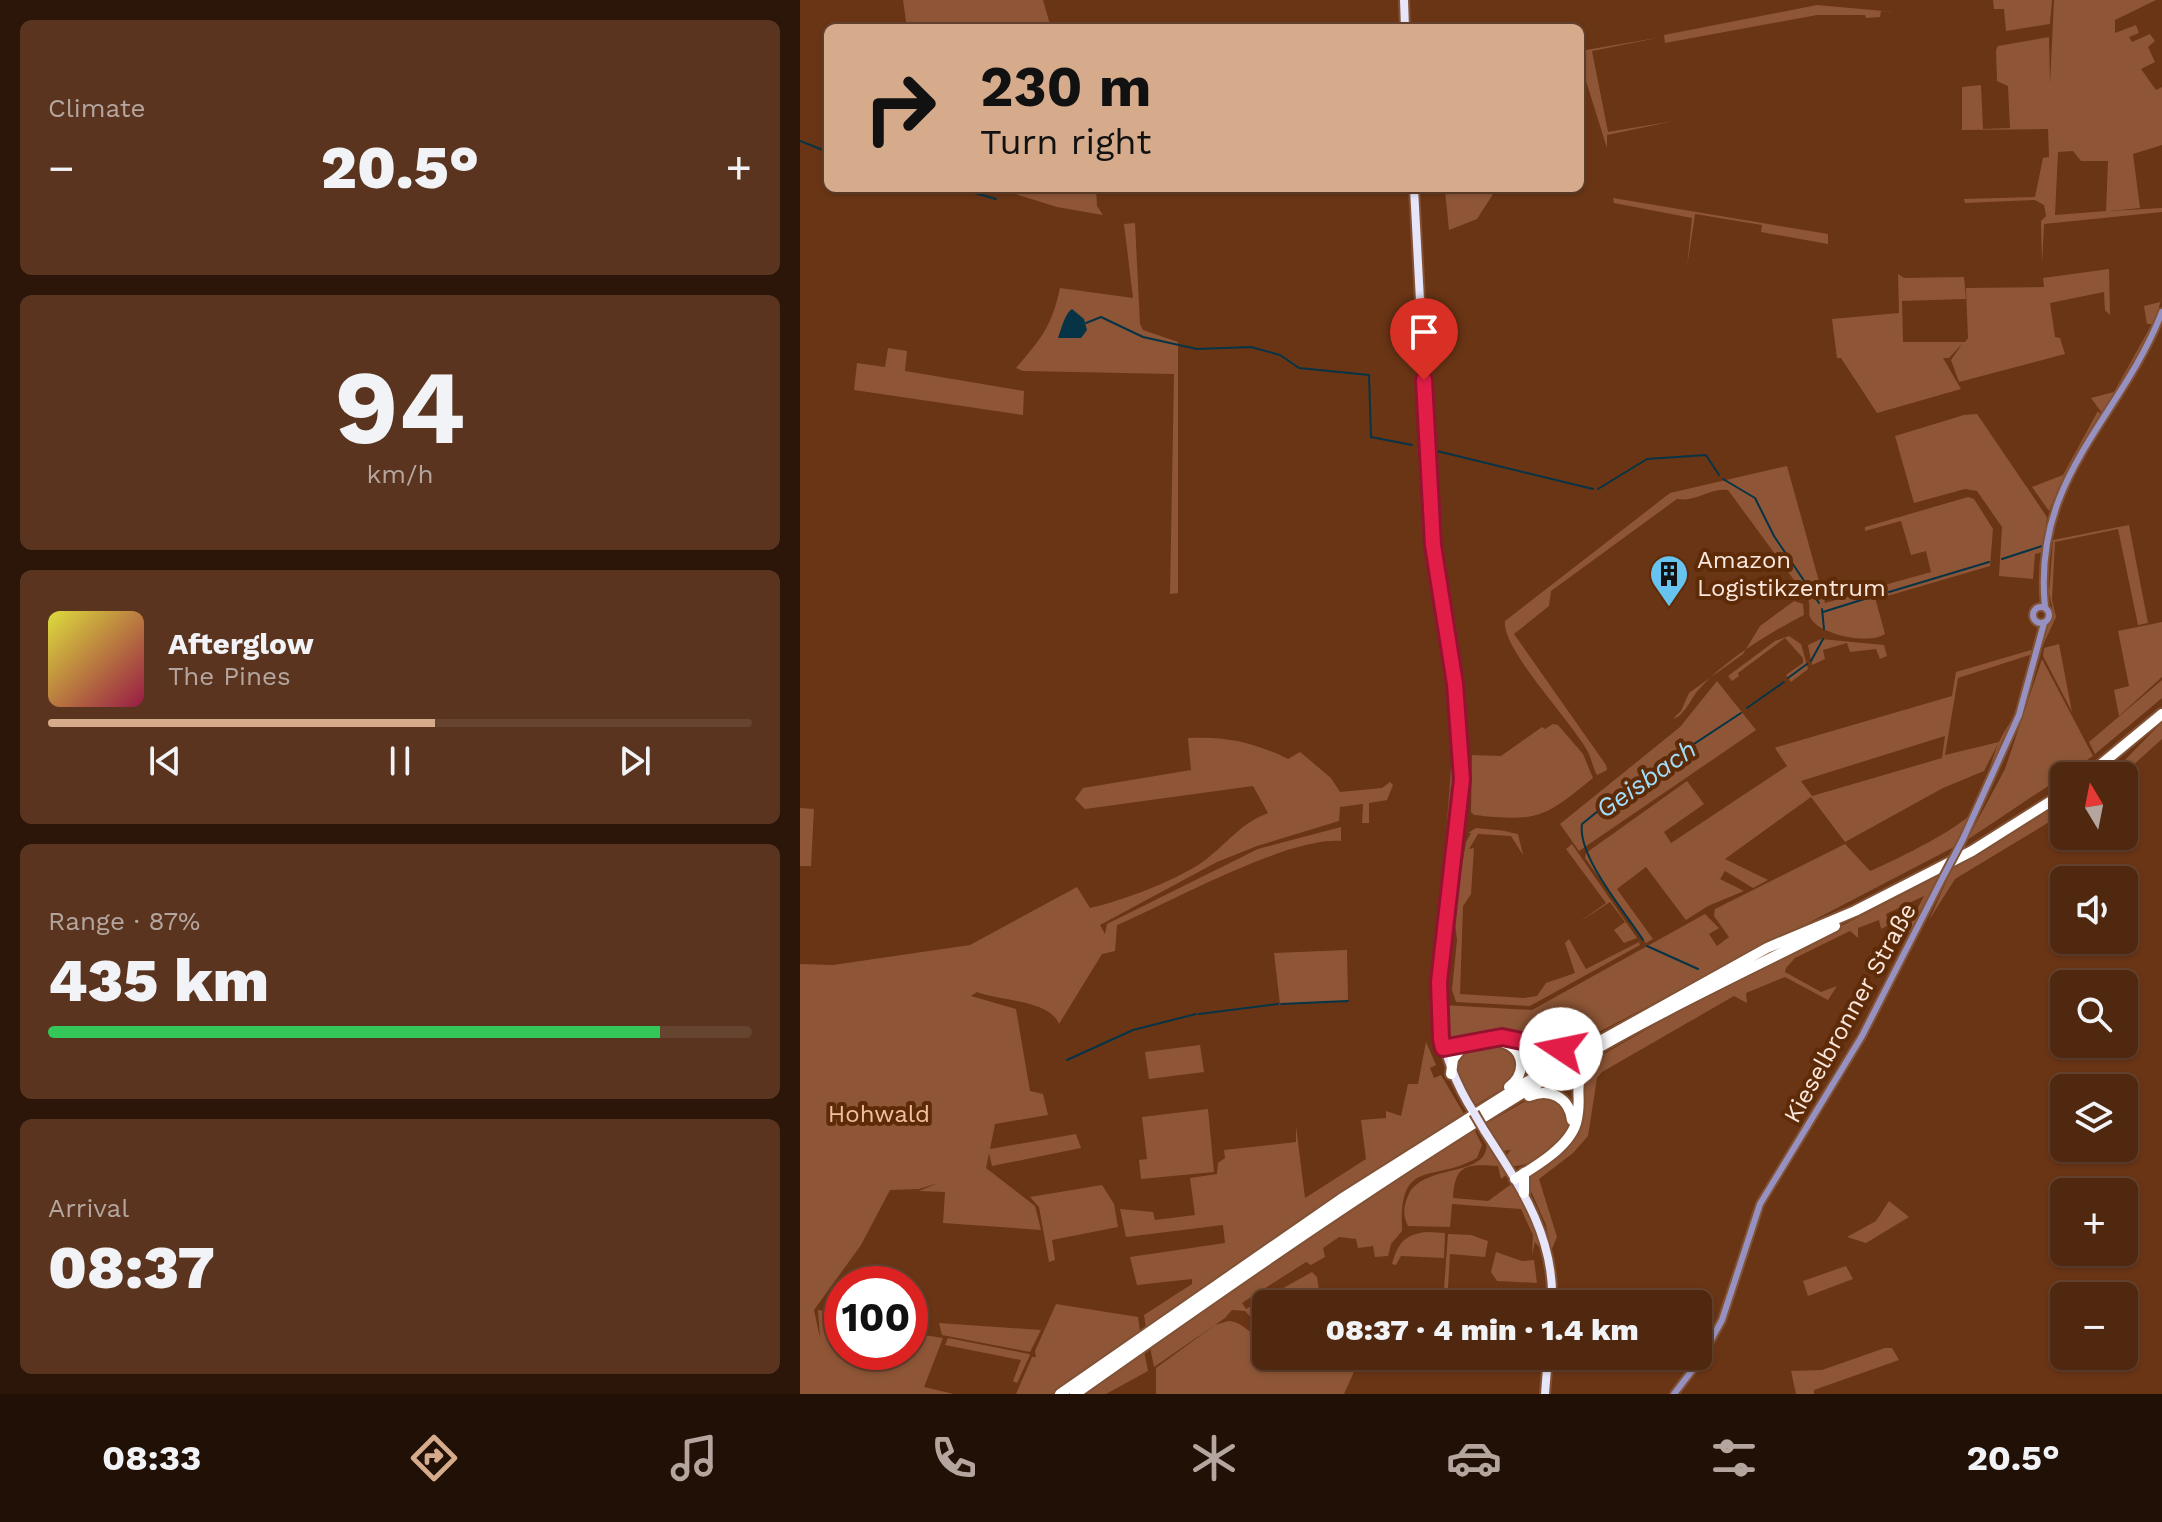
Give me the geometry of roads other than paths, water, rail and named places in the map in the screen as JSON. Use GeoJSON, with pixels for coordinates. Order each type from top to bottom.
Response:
{"type":"FeatureCollection","features":[{"type":"Feature","properties":{"kind":"highway"},"geometry":{"type":"LineString","coordinates":[[2105,762],[2162,717]]}},
{"type":"Feature","properties":{"kind":"highway"},"geometry":{"type":"LineString","coordinates":[[2109,762],[2162,717]]}},
{"type":"Feature","properties":{"kind":"highway"},"geometry":{"type":"LineString","coordinates":[[1060,1394],[1330,1206],[1500,1097],[1767,948],[1855,911],[1972,851],[2050,804]]}},
{"type":"Feature","properties":{"kind":"highway"},"geometry":{"type":"LineString","coordinates":[[1444,1051],[1498,1037],[1556,1049],[1603,1041]]}},
{"type":"Feature","properties":{"kind":"highway"},"geometry":{"type":"LineString","coordinates":[[1444,1051],[1494,1041],[1516,1049],[1521,1059],[1521,1073],[1500,1097]]}},
{"type":"Feature","properties":{"kind":"highway"},"geometry":{"type":"LineString","coordinates":[[1075,1394],[1316,1226],[1603,1041]]}},
{"type":"Feature","properties":{"kind":"highway"},"geometry":{"type":"LineString","coordinates":[[1524,1193],[1517,1175],[1561,1146],[1573,1130],[1579,1077],[1603,1041]]}},
{"type":"Feature","properties":{"kind":"highway"},"geometry":{"type":"LineString","coordinates":[[1451,1074],[1453,1059],[1460,1050]]}},
{"type":"Feature","properties":{"kind":"highway"},"geometry":{"type":"LineString","coordinates":[[1519,1097],[1543,1092],[1558,1096],[1570,1111],[1573,1130]]}},
{"type":"Feature","properties":{"kind":"main road"},"geometry":{"type":"LineString","coordinates":[[1404,0],[1405,24]]}},
{"type":"Feature","properties":{"kind":"main road"},"geometry":{"type":"LineString","coordinates":[[1414,192],[1433,545],[1460,739],[1462,795],[1438,1002],[1444,1051],[1451,1074],[1500,1155],[1517,1175]]}},
{"type":"Feature","properties":{"kind":"main road"},"geometry":{"type":"LineString","coordinates":[[1524,1193],[1546,1244],[1551,1290]]}},
{"type":"Feature","properties":{"kind":"main road"},"geometry":{"type":"LineString","coordinates":[[1545,1394],[1547,1370]]}},
{"type":"Feature","properties":{"kind":"street"},"geometry":{"type":"LineString","coordinates":[[2042,607],[2033,614],[2041,622],[2050,617],[2042,607],[2049,530],[2061,488],[2157,326],[2162,312]]}},
{"type":"Feature","properties":{"kind":"street","name":"Kieselbronner Straße"},"geometry":{"type":"LineString","coordinates":[[1674,1394],[1700,1360],[1722,1320],[1760,1204],[1862,1036],[1963,839],[2019,715],[2041,622]]}},
{"type":"Feature","properties":{"kind":"water"},"geometry":{"type":"Polygon","coordinates":[[[1072,309],[1084,319],[1087,330],[1081,338],[1058,338],[1065,318],[1072,309]]]}},
{"type":"Feature","properties":{"kind":"waterway"},"geometry":{"type":"LineString","coordinates":[[800,141],[824,150]]}},
{"type":"Feature","properties":{"kind":"waterway"},"geometry":{"type":"LineString","coordinates":[[971,192],[996,199]]}},
{"type":"Feature","properties":{"kind":"waterway"},"geometry":{"type":"LineString","coordinates":[[1086,323],[1101,317],[1143,337],[1197,349],[1251,347],[1280,355],[1299,368],[1369,375],[1371,437],[1412,445]]}},
{"type":"Feature","properties":{"kind":"waterway","name":"Geisbach"},"geometry":{"type":"LineString","coordinates":[[1437,451],[1593,489]]}},
{"type":"Feature","properties":{"kind":"waterway","name":"Geisbach"},"geometry":{"type":"LineString","coordinates":[[1598,489],[1647,459],[1706,455],[1719,475]]}},
{"type":"Feature","properties":{"kind":"waterway","name":"Geisbach"},"geometry":{"type":"LineString","coordinates":[[1723,479],[1755,498],[1774,536],[1819,603]]}},
{"type":"Feature","properties":{"kind":"waterway"},"geometry":{"type":"LineString","coordinates":[[2002,559],[2042,546]]}},
{"type":"Feature","properties":{"kind":"waterway"},"geometry":{"type":"LineString","coordinates":[[1889,592],[1989,562]]}},
{"type":"Feature","properties":{"kind":"waterway"},"geometry":{"type":"LineString","coordinates":[[1823,612],[1874,596]]}},
{"type":"Feature","properties":{"kind":"waterway","name":"Geisbach"},"geometry":{"type":"LineString","coordinates":[[1822,609],[1824,629]]}},
{"type":"Feature","properties":{"kind":"waterway","name":"Geisbach"},"geometry":{"type":"LineString","coordinates":[[1811,661],[1823,639]]}},
{"type":"Feature","properties":{"kind":"waterway","name":"Geisbach"},"geometry":{"type":"LineString","coordinates":[[1788,678],[1807,664]]}},
{"type":"Feature","properties":{"kind":"waterway","name":"Geisbach"},"geometry":{"type":"LineString","coordinates":[[1747,708],[1784,682]]}},
{"type":"Feature","properties":{"kind":"waterway","name":"Geisbach"},"geometry":{"type":"LineString","coordinates":[[1643,940],[1594,867],[1582,837],[1582,824],[1624,790],[1741,713]]}},
{"type":"Feature","properties":{"kind":"waterway"},"geometry":{"type":"LineString","coordinates":[[1647,946],[1698,969]]}},
{"type":"Feature","properties":{"kind":"waterway"},"geometry":{"type":"LineString","coordinates":[[1281,1004],[1348,1001]]}},
{"type":"Feature","properties":{"kind":"waterway"},"geometry":{"type":"LineString","coordinates":[[1199,1014],[1278,1004]]}},
{"type":"Feature","properties":{"kind":"waterway"},"geometry":{"type":"LineString","coordinates":[[1067,1060],[1133,1030],[1196,1014]]}},
{"type":"Feature","properties":{"kind":"place","name":"Amazon Logistikzentrum"},"geometry":{"type":"Point","coordinates":[1669,608]}},
{"type":"Feature","properties":{"kind":"park label","name":"Hohwald"},"geometry":{"type":"Point","coordinates":[879,1114]}}]}
